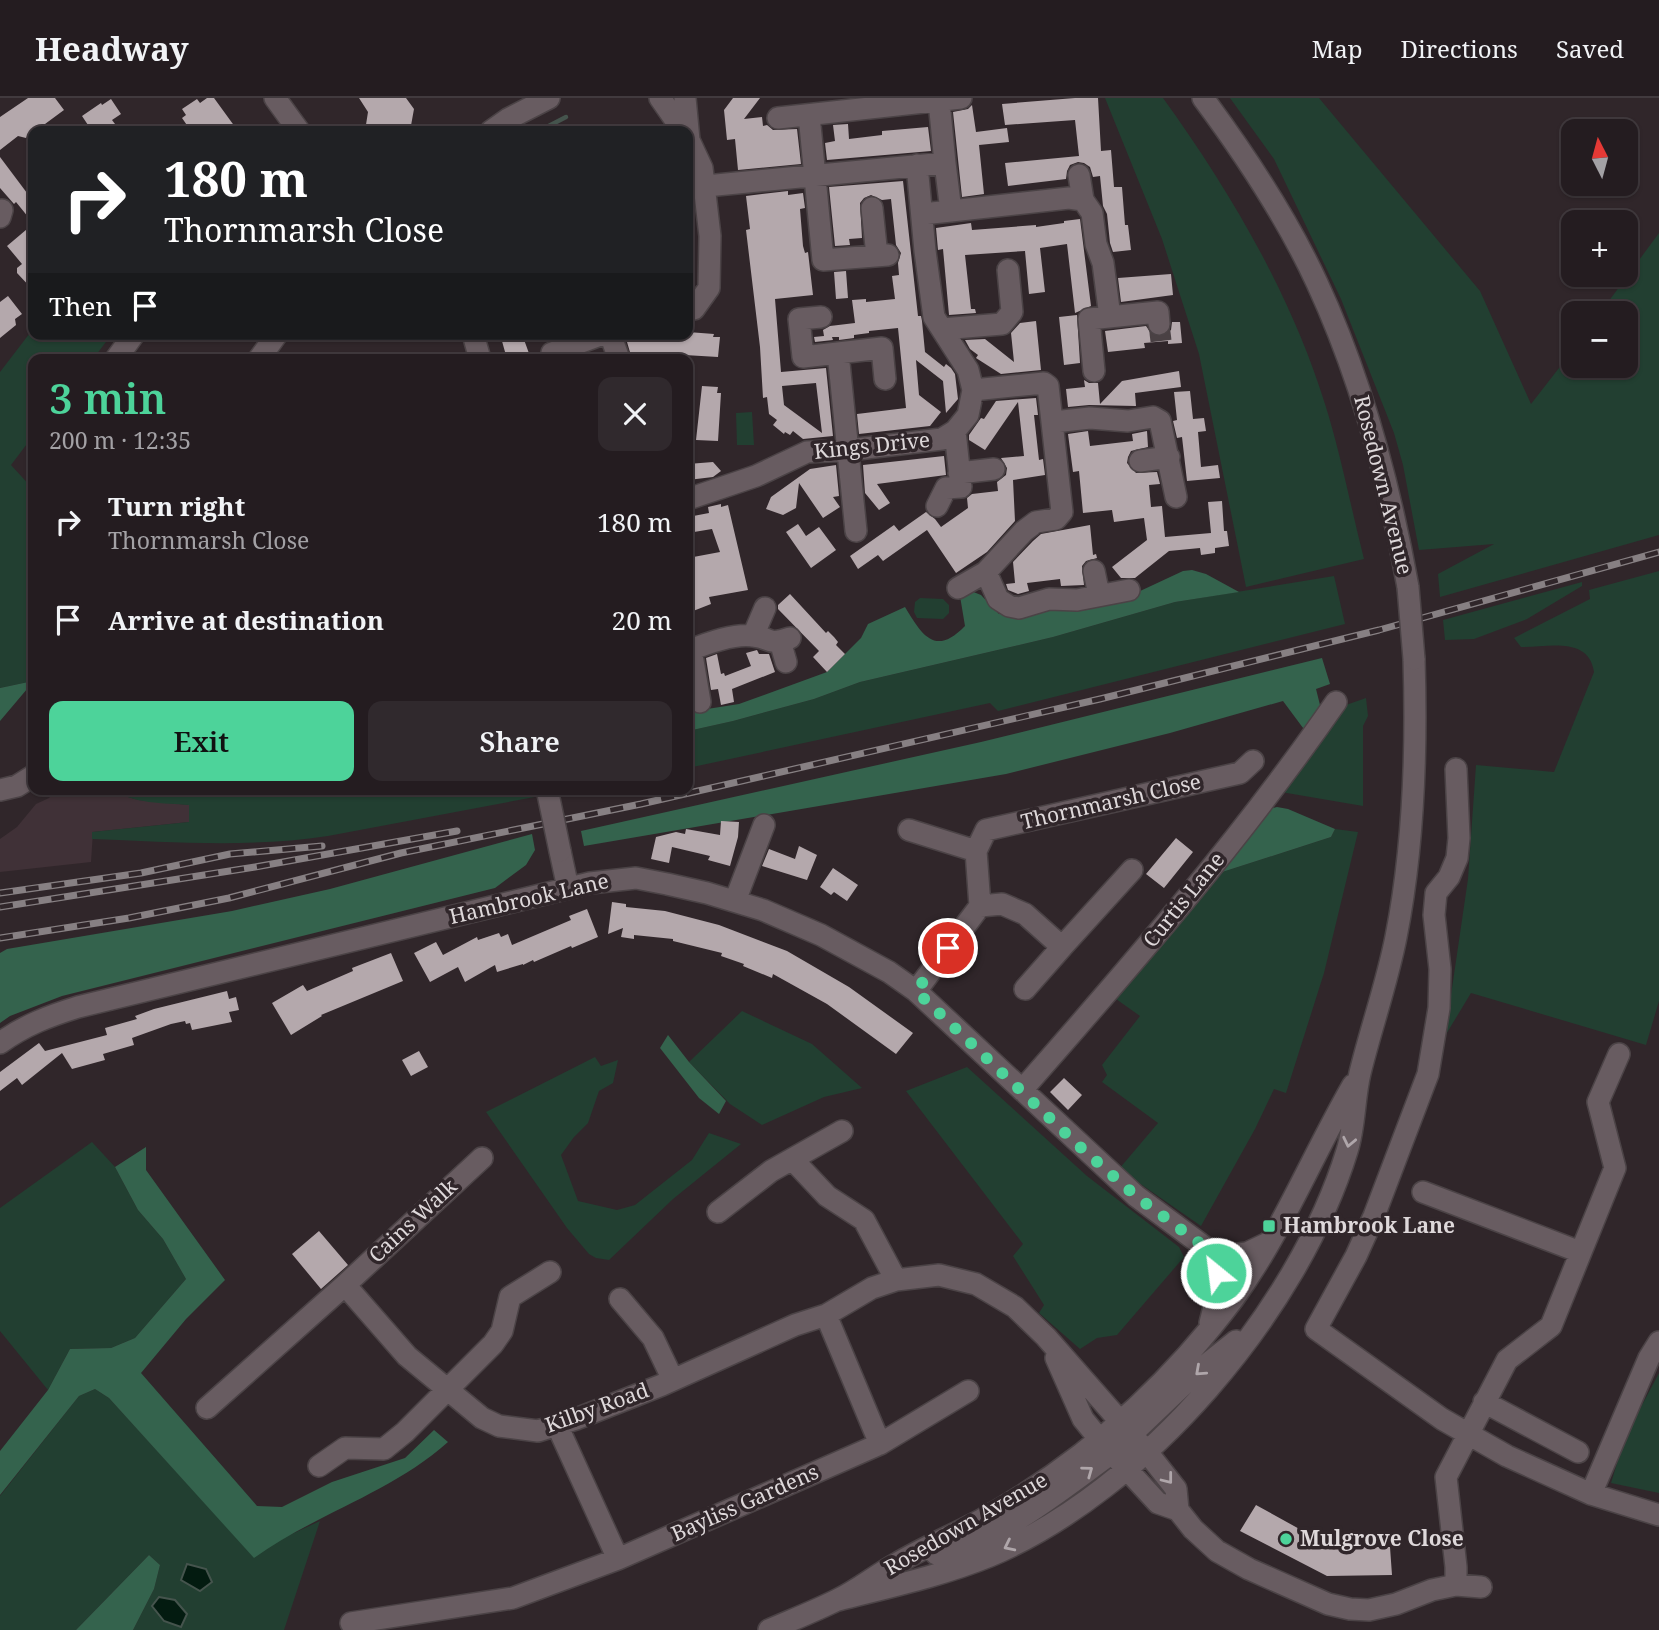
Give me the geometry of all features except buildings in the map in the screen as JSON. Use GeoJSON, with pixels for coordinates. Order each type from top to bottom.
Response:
{"type":"FeatureCollection","features":[{"type":"Feature","properties":{"kind":"street"},"geometry":{"type":"LineString","coordinates":[[275,98],[289,126]]}},
{"type":"Feature","properties":{"kind":"street"},"geometry":{"type":"LineString","coordinates":[[498,126],[549,98]]}},
{"type":"Feature","properties":{"kind":"street"},"geometry":{"type":"LineString","coordinates":[[660,98],[680,126]]}},
{"type":"Feature","properties":{"kind":"street"},"geometry":{"type":"LineString","coordinates":[[685,98],[686,126]]}},
{"type":"Feature","properties":{"kind":"street"},"geometry":{"type":"LineString","coordinates":[[778,118],[876,103],[961,98]]}},
{"type":"Feature","properties":{"kind":"street","name":"Rosedown Avenue"},"geometry":{"type":"LineString","coordinates":[[1147,1452],[1207,1390],[1254,1329],[1282,1289],[1332,1191],[1351,1139],[1359,1074],[1380,1006],[1396,936],[1415,772],[1414,659],[1408,587],[1383,466],[1345,349],[1317,282],[1254,171],[1203,98]]}},
{"type":"Feature","properties":{"kind":"street"},"geometry":{"type":"LineString","coordinates":[[939,100],[951,211]]}},
{"type":"Feature","properties":{"kind":"street"},"geometry":{"type":"LineString","coordinates":[[809,115],[823,260],[883,255],[872,208]]}},
{"type":"Feature","properties":{"kind":"street"},"geometry":{"type":"LineString","coordinates":[[693,149],[702,168],[706,186],[710,236],[709,288],[693,309]]}},
{"type":"Feature","properties":{"kind":"street"},"geometry":{"type":"LineString","coordinates":[[706,186],[946,163]]}},
{"type":"Feature","properties":{"kind":"street"},"geometry":{"type":"LineString","coordinates":[[917,165],[934,317],[968,370],[973,390],[1044,383],[1048,386],[1062,499],[1061,516],[1036,522],[1024,531],[986,572],[958,588]]}},
{"type":"Feature","properties":{"kind":"street"},"geometry":{"type":"LineString","coordinates":[[1076,199],[1079,175]]}},
{"type":"Feature","properties":{"kind":"street"},"geometry":{"type":"LineString","coordinates":[[922,214],[1076,199],[1092,213],[1096,244],[1103,263],[1110,317]]}},
{"type":"Feature","properties":{"kind":"street"},"geometry":{"type":"LineString","coordinates":[[942,329],[1002,324],[1012,312],[1007,270]]}},
{"type":"Feature","properties":{"kind":"street"},"geometry":{"type":"LineString","coordinates":[[821,317],[799,319],[803,357],[882,348],[885,379]]}},
{"type":"Feature","properties":{"kind":"street"},"geometry":{"type":"LineString","coordinates":[[1094,370],[1088,319],[1153,318]]}},
{"type":"Feature","properties":{"kind":"street"},"geometry":{"type":"LineString","coordinates":[[549,349],[581,340]]}},
{"type":"Feature","properties":{"kind":"street"},"geometry":{"type":"LineString","coordinates":[[838,353],[856,531]]}},
{"type":"Feature","properties":{"kind":"street","name":"Kings Drive"},"geometry":{"type":"LineString","coordinates":[[693,497],[756,476],[807,452],[942,439],[955,431],[968,415],[973,390]]}},
{"type":"Feature","properties":{"kind":"street"},"geometry":{"type":"LineString","coordinates":[[1054,422],[1090,418],[1128,421],[1153,417],[1160,421],[1176,497]]}},
{"type":"Feature","properties":{"kind":"street"},"geometry":{"type":"LineString","coordinates":[[937,506],[946,488],[961,486],[955,431]]}},
{"type":"Feature","properties":{"kind":"street"},"geometry":{"type":"LineString","coordinates":[[1140,461],[1169,457]]}},
{"type":"Feature","properties":{"kind":"street"},"geometry":{"type":"LineString","coordinates":[[959,473],[994,469]]}},
{"type":"Feature","properties":{"kind":"street"},"geometry":{"type":"LineString","coordinates":[[1094,571],[1099,595]]}},
{"type":"Feature","properties":{"kind":"street"},"geometry":{"type":"LineString","coordinates":[[986,572],[998,599],[1009,606],[1019,608],[1049,599],[1077,600],[1129,590]]}},
{"type":"Feature","properties":{"kind":"street"},"geometry":{"type":"LineString","coordinates":[[753,636],[765,608]]}},
{"type":"Feature","properties":{"kind":"street"},"geometry":{"type":"LineString","coordinates":[[693,649],[715,641],[753,636],[774,643],[785,639],[786,662]]}},
{"type":"Feature","properties":{"kind":"street"},"geometry":{"type":"LineString","coordinates":[[693,666],[700,702]]}},
{"type":"Feature","properties":{"kind":"street","name":"Curtis Lane"},"geometry":{"type":"LineString","coordinates":[[1022,1090],[1119,979],[1247,824],[1336,702]]}},
{"type":"Feature","properties":{"kind":"street","name":"Thornmarsh Close"},"geometry":{"type":"LineString","coordinates":[[976,850],[986,831],[1240,773],[1254,761]]}},
{"type":"Feature","properties":{"kind":"street"},"geometry":{"type":"LineString","coordinates":[[1456,769],[1459,838],[1457,858],[1449,877],[1436,893],[1434,915],[1440,969],[1439,1007],[1427,1074],[1374,1216],[1356,1256],[1316,1329],[1442,1419],[1507,1456],[1591,1494],[1659,1515]]}},
{"type":"Feature","properties":{"kind":"street"},"geometry":{"type":"LineString","coordinates":[[4,793],[28,779]]}},
{"type":"Feature","properties":{"kind":"street"},"geometry":{"type":"LineString","coordinates":[[548,795],[568,888]]}},
{"type":"Feature","properties":{"kind":"street"},"geometry":{"type":"LineString","coordinates":[[735,901],[764,825]]}},
{"type":"Feature","properties":{"kind":"street"},"geometry":{"type":"LineString","coordinates":[[909,830],[976,850],[980,906],[916,991]]}},
{"type":"Feature","properties":{"kind":"street"},"geometry":{"type":"LineString","coordinates":[[1026,989],[1132,870]]}},
{"type":"Feature","properties":{"kind":"street","name":"Hambrook Lane"},"geometry":{"type":"LineString","coordinates":[[0,1043],[44,1017],[78,1007],[568,888],[612,879],[636,878],[735,901],[821,935],[890,972],[916,991],[1136,1196],[1206,1248],[1230,1255],[1247,1253],[1270,1242]]}},
{"type":"Feature","properties":{"kind":"street"},"geometry":{"type":"LineString","coordinates":[[980,906],[1002,904],[1025,914],[1062,947]]}},
{"type":"Feature","properties":{"kind":"street"},"geometry":{"type":"LineString","coordinates":[[1456,1585],[1446,1477],[1507,1360],[1551,1326],[1615,1168],[1598,1102],[1619,1055]]}},
{"type":"Feature","properties":{"kind":"street","name":"Rosedown Avenue"},"geometry":{"type":"LineString","coordinates":[[1127,1428],[1234,1298],[1270,1242],[1359,1074]]}},
{"type":"Feature","properties":{"kind":"street"},"geometry":{"type":"LineString","coordinates":[[718,1212],[771,1171],[842,1131]]}},
{"type":"Feature","properties":{"kind":"street","name":"Cains Walk"},"geometry":{"type":"LineString","coordinates":[[345,1285],[482,1158]]}},
{"type":"Feature","properties":{"kind":"street"},"geometry":{"type":"LineString","coordinates":[[793,1160],[827,1196],[864,1220],[897,1280]]}},
{"type":"Feature","properties":{"kind":"street"},"geometry":{"type":"LineString","coordinates":[[1423,1192],[1580,1252]]}},
{"type":"Feature","properties":{"kind":"street"},"geometry":{"type":"LineString","coordinates":[[1206,1248],[1218,1280],[1209,1329]]}},
{"type":"Feature","properties":{"kind":"street"},"geometry":{"type":"LineString","coordinates":[[319,1466],[345,1448],[384,1449],[405,1432],[494,1344],[502,1331],[510,1297],[550,1272]]}},
{"type":"Feature","properties":{"kind":"street","name":"Kilby Road"},"geometry":{"type":"LineString","coordinates":[[345,1285],[407,1356],[482,1418],[499,1426],[538,1431],[673,1380],[795,1325],[826,1315],[872,1288],[897,1280],[939,1275],[976,1284],[1015,1307],[1046,1337],[1127,1428],[1176,1489],[1178,1510],[1158,1503],[1083,1419],[1046,1337]]}},
{"type":"Feature","properties":{"kind":"street"},"geometry":{"type":"LineString","coordinates":[[207,1408],[345,1285]]}},
{"type":"Feature","properties":{"kind":"street"},"geometry":{"type":"LineString","coordinates":[[620,1299],[653,1338],[673,1380]]}},
{"type":"Feature","properties":{"kind":"street"},"geometry":{"type":"LineString","coordinates":[[826,1315],[880,1444]]}},
{"type":"Feature","properties":{"kind":"street"},"geometry":{"type":"LineString","coordinates":[[1113,1454],[1127,1428],[1254,1329]]}},
{"type":"Feature","properties":{"kind":"street"},"geometry":{"type":"LineString","coordinates":[[1591,1494],[1648,1358],[1659,1342]]}},
{"type":"Feature","properties":{"kind":"street","name":"Bayliss Gardens"},"geometry":{"type":"LineString","coordinates":[[351,1623],[513,1598],[618,1559],[880,1444],[968,1391]]}},
{"type":"Feature","properties":{"kind":"street"},"geometry":{"type":"LineString","coordinates":[[1484,1402],[1578,1452]]}},
{"type":"Feature","properties":{"kind":"street"},"geometry":{"type":"LineString","coordinates":[[557,1425],[618,1559]]}},
{"type":"Feature","properties":{"kind":"street"},"geometry":{"type":"LineString","coordinates":[[1113,1454],[1147,1452]]}},
{"type":"Feature","properties":{"kind":"street","name":"Rosedown Avenue"},"geometry":{"type":"LineString","coordinates":[[838,1600],[928,1577],[989,1556],[1028,1537],[1068,1512],[1113,1454]]}},
{"type":"Feature","properties":{"kind":"street","name":"Rosedown Avenue"},"geometry":{"type":"LineString","coordinates":[[769,1630],[838,1600],[896,1563],[982,1520],[1035,1487],[1113,1454]]}},
{"type":"Feature","properties":{"kind":"street"},"geometry":{"type":"LineString","coordinates":[[1178,1510],[1193,1529],[1217,1551],[1249,1569],[1328,1604],[1369,1610],[1456,1585],[1481,1587]]}},
{"type":"Feature","properties":{"kind":"shaded area"},"geometry":{"type":"Polygon","coordinates":[[[1105,98],[1163,98],[1235,207],[1276,283],[1311,363],[1336,443],[1364,559],[1246,587],[1199,354],[1162,239],[1105,98]]]}},
{"type":"Feature","properties":{"kind":"shaded area"},"geometry":{"type":"Polygon","coordinates":[[[1230,98],[1319,98],[1480,291],[1531,404],[1561,365],[1561,378],[1638,378],[1638,301],[1609,301],[1619,287],[1638,287],[1638,261],[1659,233],[1659,535],[1440,597],[1438,574],[1494,544],[1419,550],[1403,465],[1394,433],[1341,299],[1274,159],[1230,98]]]}},
{"type":"Feature","properties":{"kind":"shaded area"},"geometry":{"type":"Polygon","coordinates":[[[28,336],[28,340],[107,340],[97,354],[28,354],[28,443],[11,465],[28,484],[28,682],[0,688],[0,372],[28,336]]]}},
{"type":"Feature","properties":{"kind":"shaded area"},"geometry":{"type":"Polygon","coordinates":[[[752,412],[754,445],[737,445],[736,413],[752,412]]]}},
{"type":"Feature","properties":{"kind":"shaded area"},"geometry":{"type":"Polygon","coordinates":[[[1659,571],[1659,1001],[1646,1045],[1471,993],[1445,1036],[1468,879],[1476,765],[1554,772],[1594,672],[1591,661],[1576,648],[1555,645],[1521,647],[1514,638],[1590,599],[1589,590],[1659,571]]]}},
{"type":"Feature","properties":{"kind":"shaded area"},"geometry":{"type":"Polygon","coordinates":[[[1334,576],[1345,624],[998,711],[990,703],[693,767],[693,730],[814,699],[860,682],[1053,637],[1175,602],[1334,576]]]}},
{"type":"Feature","properties":{"kind":"shaded area"},"geometry":{"type":"Polygon","coordinates":[[[1582,582],[1582,586],[1527,619],[1474,639],[1445,640],[1443,620],[1582,582]]]}},
{"type":"Feature","properties":{"kind":"shaded area"},"geometry":{"type":"Polygon","coordinates":[[[920,598],[943,599],[949,605],[949,613],[943,619],[917,618],[914,612],[915,602],[920,598]]]}},
{"type":"Feature","properties":{"kind":"shaded area"},"geometry":{"type":"Polygon","coordinates":[[[1366,698],[1368,716],[1363,726],[1363,806],[1281,792],[1346,705],[1366,698]]]}},
{"type":"Feature","properties":{"kind":"shaded area"},"geometry":{"type":"Polygon","coordinates":[[[52,795],[122,795],[139,800],[189,805],[189,822],[93,832],[91,862],[0,872],[0,839],[17,827],[36,804],[52,795]]]}},
{"type":"Feature","properties":{"kind":"shaded area"},"geometry":{"type":"Polygon","coordinates":[[[122,795],[545,795],[298,840],[210,843],[92,839],[92,832],[189,822],[189,805],[122,795]]]}},
{"type":"Feature","properties":{"kind":"shaded area"},"geometry":{"type":"Polygon","coordinates":[[[1335,829],[1358,832],[1324,973],[1286,1093],[1274,1089],[1201,1226],[1119,1169],[1158,1123],[1102,1082],[1107,1075],[1102,1065],[1140,1016],[1116,999],[1216,874],[1331,837],[1335,829]]]}},
{"type":"Feature","properties":{"kind":"shaded area"},"geometry":{"type":"Polygon","coordinates":[[[742,1011],[812,1044],[862,1088],[824,1097],[762,1125],[730,1104],[689,1062],[742,1011]]]}},
{"type":"Feature","properties":{"kind":"shaded area"},"geometry":{"type":"Polygon","coordinates":[[[595,1057],[601,1066],[618,1060],[613,1083],[599,1091],[588,1123],[561,1155],[578,1201],[617,1210],[635,1205],[692,1160],[709,1133],[741,1144],[673,1199],[609,1260],[589,1254],[567,1228],[486,1112],[595,1057]]]}},
{"type":"Feature","properties":{"kind":"shaded area"},"geometry":{"type":"Polygon","coordinates":[[[967,1067],[1087,1176],[1179,1247],[1184,1257],[1117,1335],[1097,1338],[1080,1349],[1039,1313],[1044,1305],[1013,1256],[1023,1244],[906,1091],[967,1067]]]}},
{"type":"Feature","properties":{"kind":"shaded area"},"geometry":{"type":"Polygon","coordinates":[[[92,1142],[115,1167],[138,1210],[163,1239],[186,1279],[135,1338],[111,1348],[70,1349],[48,1390],[0,1331],[0,1208],[92,1142]]]}},
{"type":"Feature","properties":{"kind":"shaded area"},"geometry":{"type":"Polygon","coordinates":[[[1659,1373],[1659,1493],[1611,1483],[1625,1437],[1659,1373]]]}},
{"type":"Feature","properties":{"kind":"shaded area"},"geometry":{"type":"Polygon","coordinates":[[[95,1389],[109,1398],[254,1557],[281,1539],[320,1521],[284,1630],[133,1630],[154,1589],[160,1565],[149,1555],[76,1630],[0,1630],[0,1496],[79,1396],[95,1389]]]}},
{"type":"Feature","properties":{"kind":"shaded area"},"geometry":{"type":"Polygon","coordinates":[[[187,1564],[206,1569],[212,1582],[200,1591],[181,1580],[187,1564]]]}},
{"type":"Feature","properties":{"kind":"shaded area"},"geometry":{"type":"Polygon","coordinates":[[[159,1597],[175,1600],[187,1614],[181,1627],[164,1621],[152,1606],[159,1597]]]}},
{"type":"Feature","properties":{"kind":"green space"},"geometry":{"type":"Polygon","coordinates":[[[1192,570],[1206,574],[1239,592],[1175,602],[1053,637],[860,682],[814,699],[693,730],[693,711],[739,704],[827,672],[861,638],[868,624],[905,607],[917,626],[930,639],[945,640],[965,626],[960,596],[971,591],[981,595],[999,614],[1019,614],[1123,599],[1183,571],[1192,570]]]}},
{"type":"Feature","properties":{"kind":"green space"},"geometry":{"type":"Polygon","coordinates":[[[1322,658],[1330,684],[1316,689],[1321,709],[1306,732],[1283,701],[1170,733],[1006,774],[584,846],[581,831],[981,742],[1322,658]]]}},
{"type":"Feature","properties":{"kind":"green space"},"geometry":{"type":"Polygon","coordinates":[[[28,682],[28,688],[0,721],[0,688],[28,682]]]}},
{"type":"Feature","properties":{"kind":"green space"},"geometry":{"type":"Polygon","coordinates":[[[1277,807],[1335,829],[1331,837],[1216,874],[1265,810],[1277,807]]]}},
{"type":"Feature","properties":{"kind":"green space"},"geometry":{"type":"Polygon","coordinates":[[[532,834],[535,850],[526,865],[495,888],[62,996],[10,1016],[0,1023],[0,953],[7,949],[232,911],[330,889],[532,834]]]}},
{"type":"Feature","properties":{"kind":"green space"},"geometry":{"type":"Polygon","coordinates":[[[668,1035],[726,1101],[719,1114],[699,1098],[660,1048],[668,1035]]]}},
{"type":"Feature","properties":{"kind":"green space"},"geometry":{"type":"Polygon","coordinates":[[[146,1147],[146,1170],[225,1280],[186,1319],[141,1373],[257,1506],[282,1507],[332,1482],[405,1458],[434,1430],[448,1442],[426,1460],[378,1490],[302,1528],[254,1558],[109,1398],[95,1389],[79,1396],[0,1495],[0,1451],[48,1390],[70,1349],[111,1348],[135,1338],[186,1279],[163,1239],[138,1210],[115,1167],[146,1147]]]}},
{"type":"Feature","properties":{"kind":"green space"},"geometry":{"type":"Polygon","coordinates":[[[149,1555],[160,1565],[154,1589],[133,1630],[76,1630],[149,1555]]]}},
{"type":"Feature","properties":{"kind":"waterway"},"geometry":{"type":"LineString","coordinates":[[549,126],[566,117]]}},
{"type":"Feature","properties":{"kind":"tunnel"},"geometry":{"type":"LineString","coordinates":[[1159,324],[1161,341]]}},
{"type":"Feature","properties":{"kind":"railway"},"geometry":{"type":"LineString","coordinates":[[693,792],[1100,699],[1379,630],[1659,552]]}},
{"type":"Feature","properties":{"kind":"railway"},"geometry":{"type":"LineString","coordinates":[[0,938],[129,918],[229,898],[401,853],[680,795]]}},
{"type":"Feature","properties":{"kind":"railway"},"geometry":{"type":"LineString","coordinates":[[0,907],[255,867],[457,831]]}},
{"type":"Feature","properties":{"kind":"railway"},"geometry":{"type":"LineString","coordinates":[[0,893],[141,873],[230,854],[322,846]]}},
{"type":"Feature","properties":{"kind":"place","name":"Hambrook Lane"},"geometry":{"type":"Point","coordinates":[1269,1226]}},
{"type":"Feature","properties":{"kind":"place","name":"Mulgrove Close"},"geometry":{"type":"Point","coordinates":[1286,1539]}},
{"type":"Feature","properties":{"kind":"route"},"geometry":{"type":"LineString","coordinates":[[948,948],[916,991],[1078,1145],[1136,1196],[1206,1248],[1216,1273]]}}]}
